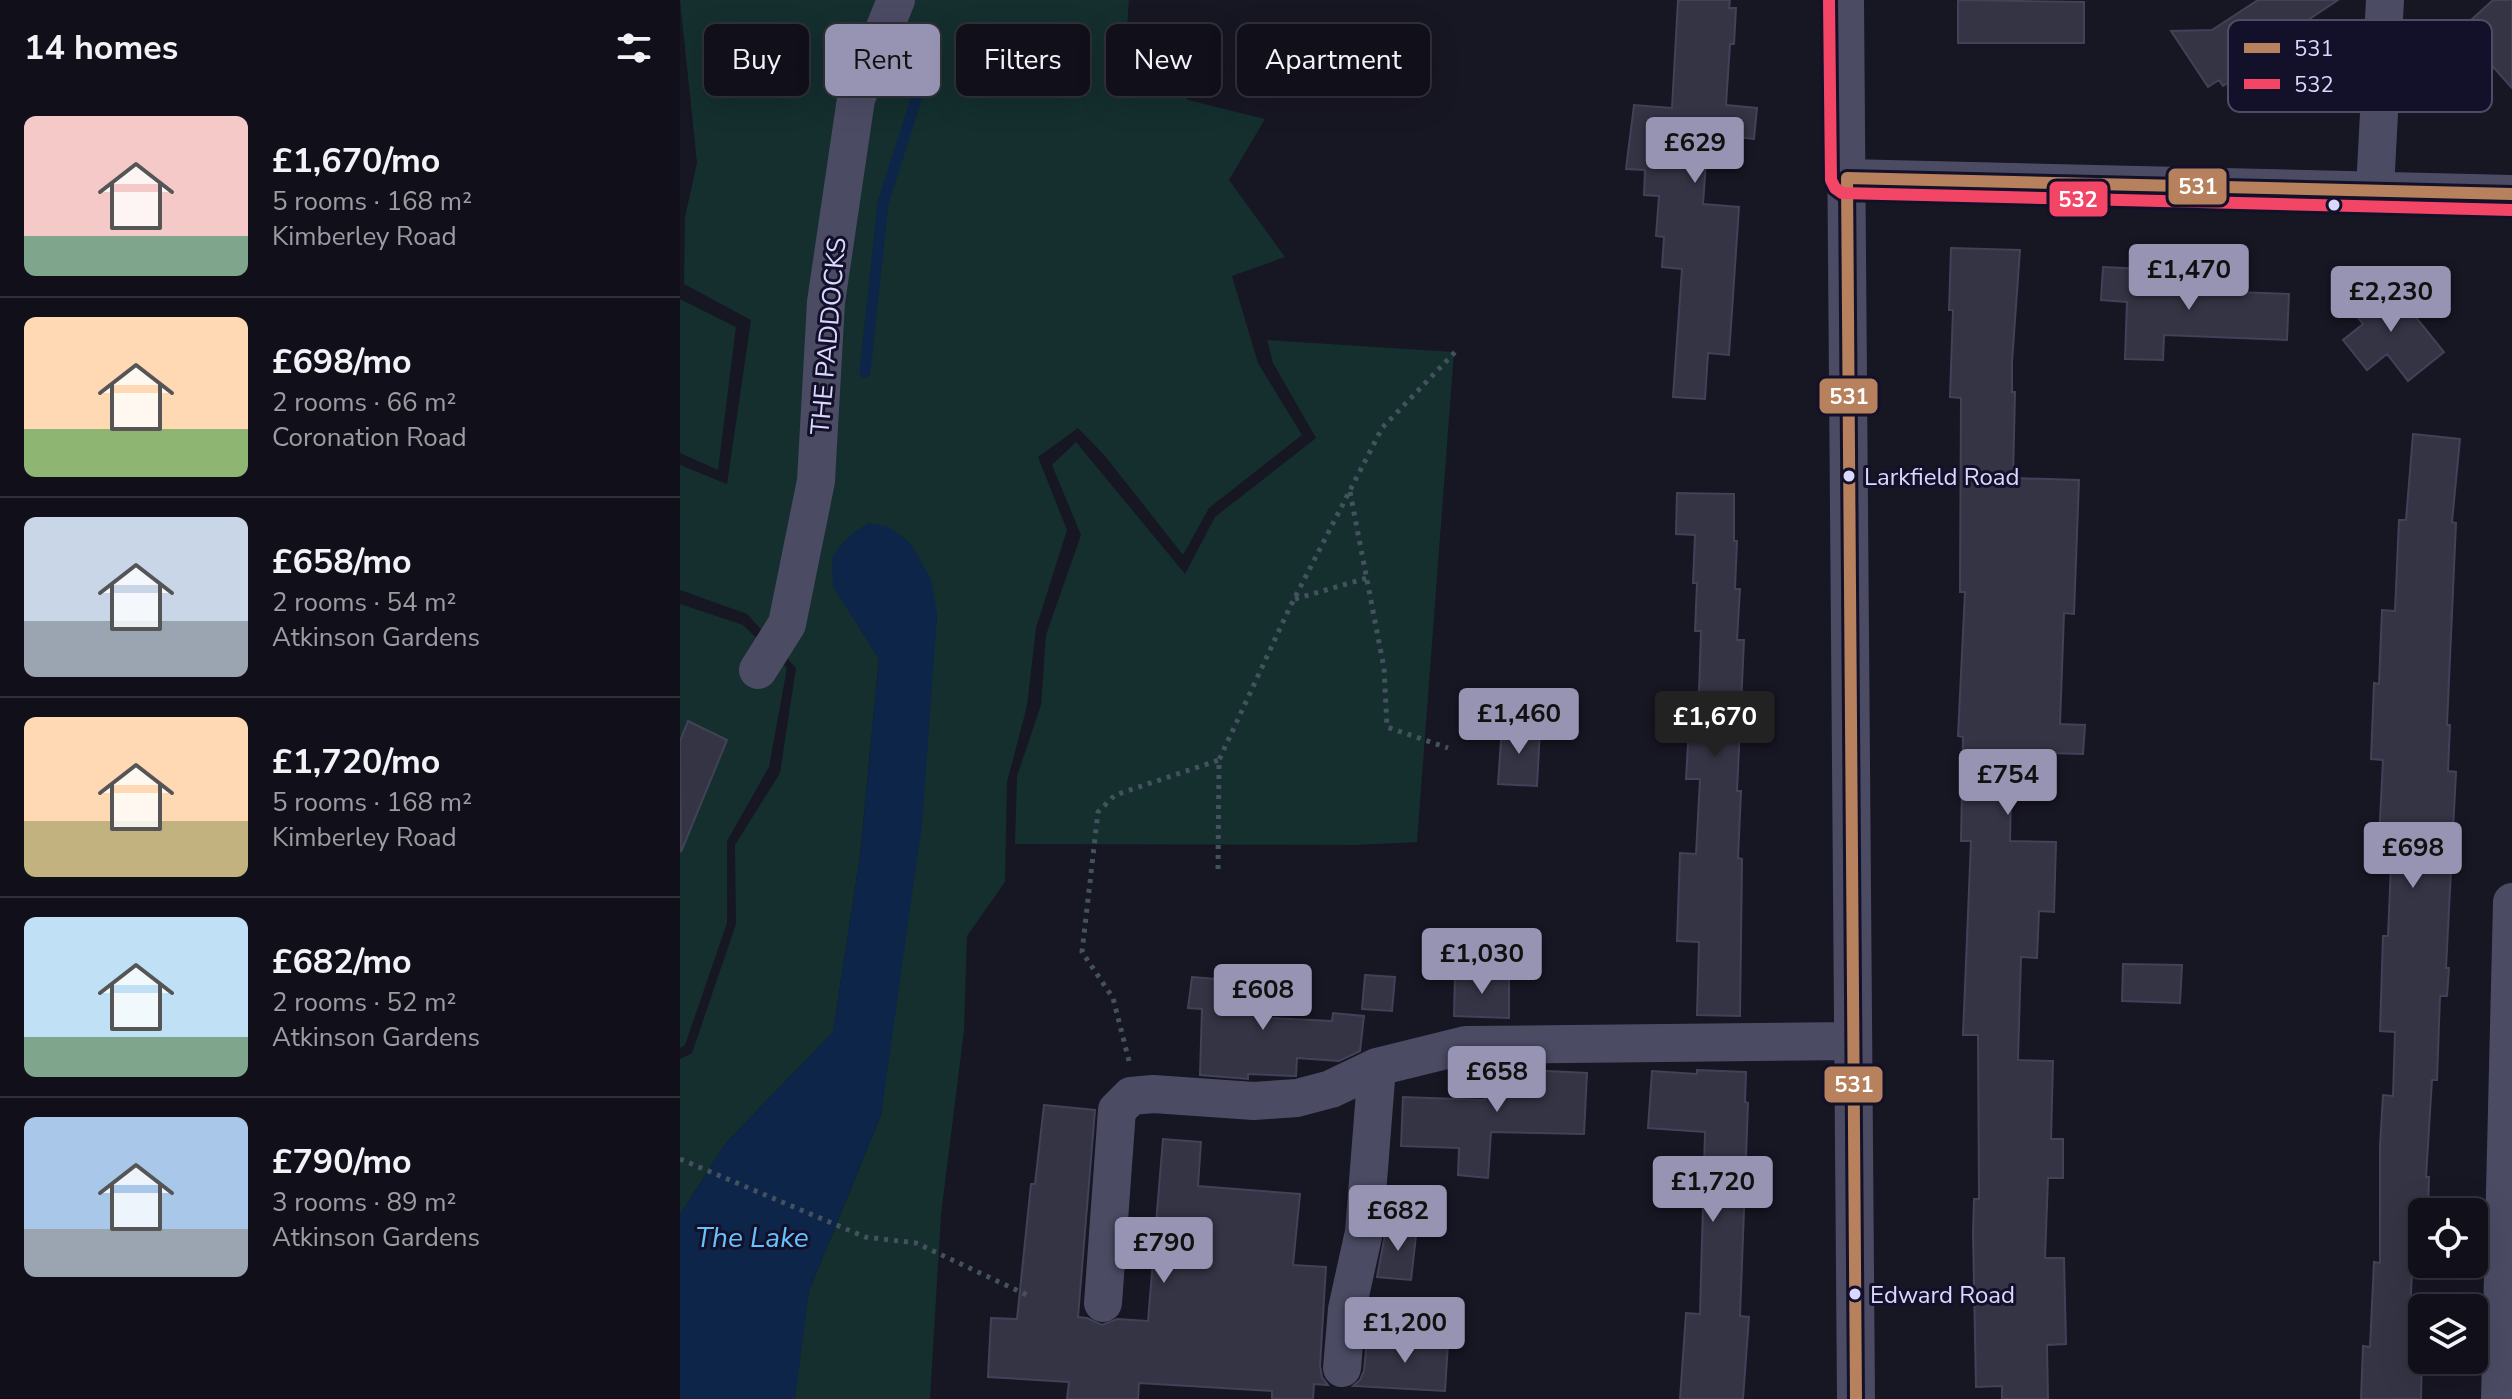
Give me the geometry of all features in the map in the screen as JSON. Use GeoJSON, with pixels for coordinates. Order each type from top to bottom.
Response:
{"type":"FeatureCollection","features":[{"type":"Feature","properties":{"kind":"street","name":"THE PADDOCKS"},"geometry":{"type":"LineString","coordinates":[[758,670],[787,624],[816,481],[826,302],[856,99],[896,0]]}},
{"type":"Feature","properties":{"kind":"street"},"geometry":{"type":"LineString","coordinates":[[1845,0],[1856,1399]]}},
{"type":"Feature","properties":{"kind":"street"},"geometry":{"type":"LineString","coordinates":[[2384,20],[2385,0]]}},
{"type":"Feature","properties":{"kind":"street"},"geometry":{"type":"LineString","coordinates":[[2375,189],[2379,112]]}},
{"type":"Feature","properties":{"kind":"street"},"geometry":{"type":"LineString","coordinates":[[1847,178],[2512,194]]}},
{"type":"Feature","properties":{"kind":"street"},"geometry":{"type":"LineString","coordinates":[[2500,1399],[2507,1301],[2512,902]]}},
{"type":"Feature","properties":{"kind":"street"},"geometry":{"type":"LineString","coordinates":[[1103,1303],[1117,1110],[1131,1096],[1153,1094],[1254,1101],[1297,1098],[1331,1089],[1377,1067],[1466,1045],[1852,1041]]}},
{"type":"Feature","properties":{"kind":"street"},"geometry":{"type":"LineString","coordinates":[[1342,1368],[1347,1309],[1364,1232],[1377,1067]]}},
{"type":"Feature","properties":{"kind":"path"},"geometry":{"type":"LineString","coordinates":[[1218,869],[1219,760],[1294,599],[1382,428],[1459,348]]}},
{"type":"Feature","properties":{"kind":"path"},"geometry":{"type":"LineString","coordinates":[[1350,491],[1384,668],[1387,727],[1448,748]]}},
{"type":"Feature","properties":{"kind":"path"},"geometry":{"type":"LineString","coordinates":[[1294,599],[1367,578]]}},
{"type":"Feature","properties":{"kind":"path"},"geometry":{"type":"LineString","coordinates":[[1138,1095],[1113,998],[1082,952],[1098,812],[1115,795],[1219,760]]}},
{"type":"Feature","properties":{"kind":"path"},"geometry":{"type":"LineString","coordinates":[[680,1159],[865,1237],[916,1243],[1029,1296]]}},
{"type":"Feature","properties":{"kind":"green space"},"geometry":{"type":"Polygon","coordinates":[[[680,0],[1129,0],[1127,24],[1106,24],[1106,96],[1184,96],[1188,100],[1265,119],[1229,180],[1285,257],[1232,276],[1258,363],[1302,435],[1209,508],[1183,555],[1105,456],[1078,428],[1038,457],[1067,530],[1036,628],[1027,706],[1007,782],[1005,882],[967,936],[964,1031],[941,1215],[930,1399],[795,1399],[794,1391],[809,1291],[881,1115],[937,615],[833,586],[879,658],[860,856],[833,1032],[725,1144],[680,1215],[680,1059],[692,1053],[736,924],[735,845],[780,773],[796,668],[747,614],[680,590],[680,465],[727,484],[751,320],[684,284],[685,217],[697,163],[680,0]]]}},
{"type":"Feature","properties":{"kind":"green space"},"geometry":{"type":"Polygon","coordinates":[[[680,299],[736,327],[718,470],[680,453],[680,299]]]}},
{"type":"Feature","properties":{"kind":"green space"},"geometry":{"type":"Polygon","coordinates":[[[1267,340],[1454,352],[1417,842],[1356,845],[1015,844],[1017,776],[1041,705],[1046,635],[1081,535],[1052,465],[1076,442],[1185,574],[1215,517],[1316,438],[1273,363],[1267,340]]]}},
{"type":"Feature","properties":{"kind":"green space"},"geometry":{"type":"Polygon","coordinates":[[[680,604],[743,625],[787,668],[769,767],[727,841],[727,923],[685,1045],[680,1048],[680,604]]]}},
{"type":"Feature","properties":{"kind":"water","name":"The Lake"},"geometry":{"type":"Polygon","coordinates":[[[868,523],[889,527],[910,543],[931,579],[937,615],[922,824],[881,1115],[809,1291],[795,1399],[680,1399],[680,1215],[725,1144],[833,1032],[860,856],[879,659],[833,586],[832,557],[849,536],[868,523]]]}},
{"type":"Feature","properties":{"kind":"building"},"geometry":{"type":"Polygon","coordinates":[[[1678,0],[1730,0],[1729,8],[1736,8],[1726,105],[1757,108],[1754,139],[1708,134],[1703,204],[1739,207],[1729,355],[1708,353],[1705,399],[1673,397],[1682,269],[1662,267],[1664,237],[1656,236],[1659,196],[1644,195],[1645,170],[1626,169],[1634,105],[1672,108],[1678,0]]]}},
{"type":"Feature","properties":{"kind":"building"},"geometry":{"type":"Polygon","coordinates":[[[1958,0],[2084,2],[2084,43],[1958,43],[1958,0]]]}},
{"type":"Feature","properties":{"kind":"building"},"geometry":{"type":"Polygon","coordinates":[[[2258,0],[2338,0],[2308,20],[2228,20],[2228,83],[2223,86],[2219,80],[2208,87],[2171,31],[2212,30],[2258,0]]]}},
{"type":"Feature","properties":{"kind":"building"},"geometry":{"type":"Polygon","coordinates":[[[2493,0],[2512,0],[2512,88],[2492,66],[2492,20],[2471,20],[2493,0]]]}},
{"type":"Feature","properties":{"kind":"building"},"geometry":{"type":"Polygon","coordinates":[[[1951,248],[2020,250],[2012,362],[2012,392],[2015,392],[2013,478],[2079,480],[2074,614],[2064,613],[2060,724],[2085,725],[2083,754],[2012,752],[2010,841],[2056,842],[2054,912],[2039,911],[2037,958],[2021,957],[2018,1060],[2053,1061],[2051,1139],[2063,1139],[2063,1178],[2048,1178],[2045,1258],[2064,1258],[2066,1344],[2047,1345],[2048,1399],[2002,1399],[2002,1386],[1976,1387],[1973,1233],[1974,1199],[1979,1199],[1978,1035],[1963,1035],[1971,841],[1961,841],[1963,737],[1958,736],[1965,592],[1960,592],[1961,398],[1950,397],[1953,310],[1949,310],[1951,248]]]}},
{"type":"Feature","properties":{"kind":"building"},"geometry":{"type":"Polygon","coordinates":[[[2103,267],[2164,270],[2163,289],[2289,294],[2287,340],[2164,335],[2163,360],[2125,359],[2127,302],[2101,300],[2103,267]]]}},
{"type":"Feature","properties":{"kind":"building"},"geometry":{"type":"Polygon","coordinates":[[[2386,280],[2444,352],[2408,381],[2387,354],[2367,370],[2343,340],[2363,324],[2351,309],[2386,280]]]}},
{"type":"Feature","properties":{"kind":"building"},"geometry":{"type":"Polygon","coordinates":[[[2413,434],[2460,439],[2452,522],[2456,523],[2447,725],[2450,725],[2448,771],[2456,772],[2446,968],[2449,968],[2447,996],[2440,996],[2437,1080],[2432,1080],[2426,1177],[2429,1177],[2428,1198],[2408,1198],[2408,1278],[2412,1278],[2411,1294],[2408,1294],[2408,1374],[2422,1374],[2421,1399],[2361,1399],[2363,1346],[2370,1347],[2374,1262],[2380,1263],[2383,1095],[2393,1096],[2395,1032],[2380,1031],[2383,936],[2388,936],[2392,841],[2379,840],[2383,760],[2371,759],[2374,683],[2379,684],[2382,610],[2395,611],[2399,520],[2406,520],[2413,434]]]}},
{"type":"Feature","properties":{"kind":"building"},"geometry":{"type":"Polygon","coordinates":[[[1677,493],[1734,494],[1734,541],[1737,541],[1735,589],[1740,589],[1737,640],[1744,640],[1737,791],[1741,791],[1738,858],[1742,859],[1740,1016],[1697,1015],[1699,942],[1677,941],[1680,853],[1696,854],[1700,779],[1686,779],[1691,693],[1699,693],[1701,631],[1695,631],[1695,535],[1676,534],[1677,493]]]}},
{"type":"Feature","properties":{"kind":"building"},"geometry":{"type":"Polygon","coordinates":[[[688,721],[727,740],[681,852],[680,741],[688,721]]]}},
{"type":"Feature","properties":{"kind":"building"},"geometry":{"type":"Polygon","coordinates":[[[1502,726],[1540,729],[1537,786],[1498,784],[1502,726]]]}},
{"type":"Feature","properties":{"kind":"building"},"geometry":{"type":"Polygon","coordinates":[[[2123,964],[2182,965],[2180,1003],[2122,1001],[2123,964]]]}},
{"type":"Feature","properties":{"kind":"building"},"geometry":{"type":"Polygon","coordinates":[[[1455,974],[1509,975],[1509,1018],[1454,1016],[1455,974]]]}},
{"type":"Feature","properties":{"kind":"building"},"geometry":{"type":"Polygon","coordinates":[[[1365,975],[1395,977],[1392,1011],[1362,1009],[1365,975]]]}},
{"type":"Feature","properties":{"kind":"building"},"geometry":{"type":"Polygon","coordinates":[[[1192,977],[1274,984],[1270,1018],[1332,1021],[1333,1013],[1364,1016],[1360,1051],[1339,1061],[1297,1058],[1296,1076],[1248,1074],[1248,1079],[1200,1075],[1202,1009],[1188,1008],[1192,977]]]}},
{"type":"Feature","properties":{"kind":"building"},"geometry":{"type":"Polygon","coordinates":[[[1487,1068],[1587,1073],[1584,1134],[1491,1132],[1488,1178],[1458,1175],[1459,1148],[1401,1146],[1403,1097],[1485,1100],[1487,1068]]]}},
{"type":"Feature","properties":{"kind":"building"},"geometry":{"type":"Polygon","coordinates":[[[1697,1070],[1746,1072],[1745,1102],[1748,1103],[1740,1316],[1749,1317],[1743,1399],[1680,1399],[1686,1313],[1700,1314],[1705,1132],[1648,1128],[1652,1071],[1697,1074],[1697,1070]]]}},
{"type":"Feature","properties":{"kind":"building"},"geometry":{"type":"Polygon","coordinates":[[[1044,1105],[1095,1110],[1078,1317],[1102,1325],[1117,1319],[1148,1321],[1163,1139],[1201,1142],[1198,1186],[1300,1194],[1293,1265],[1326,1267],[1320,1366],[1322,1377],[1328,1385],[1314,1384],[1313,1399],[1272,1399],[1272,1391],[1139,1383],[1138,1399],[1067,1399],[1069,1382],[988,1377],[991,1318],[1017,1319],[1031,1184],[1035,1184],[1044,1105]]]}},
{"type":"Feature","properties":{"kind":"building"},"geometry":{"type":"Polygon","coordinates":[[[1387,1224],[1417,1227],[1411,1280],[1377,1277],[1387,1224]]]}},
{"type":"Feature","properties":{"kind":"building"},"geometry":{"type":"Polygon","coordinates":[[[1367,1339],[1448,1343],[1445,1391],[1353,1386],[1364,1371],[1367,1339]]]}},
{"type":"Feature","properties":{"kind":"waterway"},"geometry":{"type":"LineString","coordinates":[[865,372],[883,203],[917,96]]}},
{"type":"Feature","properties":{"kind":"transit line","name":"532"},"geometry":{"type":"LineString","coordinates":[[1829,0],[1831,180],[1842,193],[2512,210]]}},
{"type":"Feature","properties":{"kind":"transit line","name":"531"},"geometry":{"type":"LineString","coordinates":[[1856,1399],[1847,178],[2512,194]]}},
{"type":"Feature","properties":{"kind":"place","name":"Larkfield Road"},"geometry":{"type":"Point","coordinates":[1849,476]}},
{"type":"Feature","properties":{"kind":"place","name":"Edward Road"},"geometry":{"type":"Point","coordinates":[1855,1294]}}]}
